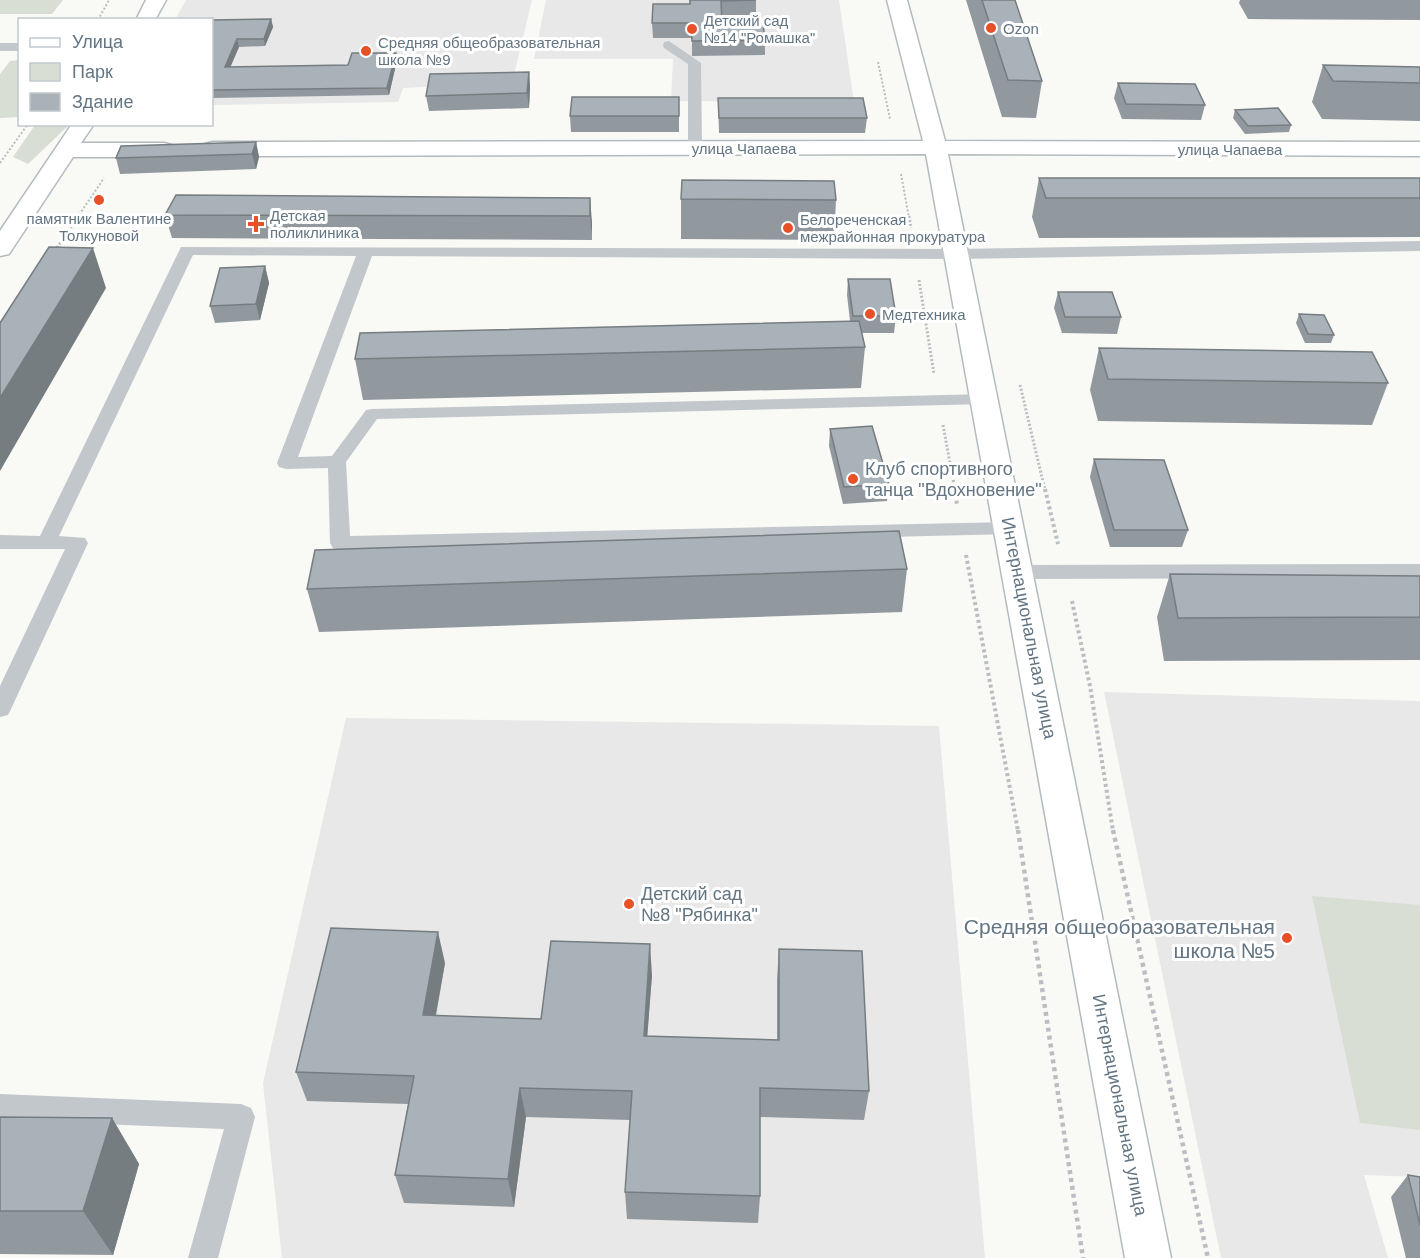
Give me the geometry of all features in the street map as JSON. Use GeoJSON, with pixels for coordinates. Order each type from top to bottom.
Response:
{"type":"FeatureCollection","features":[{"type":"Feature","properties":{"kind":"street"},"geometry":{"type":"LineString","coordinates":[[146,18],[156,0]]}},
{"type":"Feature","properties":{"kind":"street","name":"Интернациональная улица"},"geometry":{"type":"LineString","coordinates":[[897,0],[936,148],[1011,528],[1149,1258]]}},
{"type":"Feature","properties":{"kind":"street"},"geometry":{"type":"LineString","coordinates":[[0,249],[81,126]]}},
{"type":"Feature","properties":{"kind":"street","name":"улица Чапаева"},"geometry":{"type":"LineString","coordinates":[[67,150],[695,147],[1420,149]]}},
{"type":"Feature","properties":{"kind":"lane"},"geometry":{"type":"LineString","coordinates":[[669,45],[694,63],[695,147]]}},
{"type":"Feature","properties":{"kind":"lane"},"geometry":{"type":"LineString","coordinates":[[0,47],[18,48]]}},
{"type":"Feature","properties":{"kind":"lane"},"geometry":{"type":"LineString","coordinates":[[46,543],[187,250],[957,254],[1420,246]]}},
{"type":"Feature","properties":{"kind":"lane"},"geometry":{"type":"LineString","coordinates":[[337,462],[286,463],[366,251]]}},
{"type":"Feature","properties":{"kind":"lane"},"geometry":{"type":"LineString","coordinates":[[986,399],[372,414],[337,462],[340,543],[1011,528]]}},
{"type":"Feature","properties":{"kind":"lane"},"geometry":{"type":"LineString","coordinates":[[0,542],[78,543],[0,709]]}},
{"type":"Feature","properties":{"kind":"lane"},"geometry":{"type":"LineString","coordinates":[[1019,572],[1420,571]]}},
{"type":"Feature","properties":{"kind":"lane"},"geometry":{"type":"LineString","coordinates":[[0,1107],[241,1117],[203,1258]]}},
{"type":"Feature","properties":{"kind":"path"},"geometry":{"type":"LineString","coordinates":[[99,18],[108,0]]}},
{"type":"Feature","properties":{"kind":"path"},"geometry":{"type":"LineString","coordinates":[[876,54],[915,254],[961,530],[1013,797],[1083,1258]]}},
{"type":"Feature","properties":{"kind":"path"},"geometry":{"type":"LineString","coordinates":[[0,163],[27,126]]}},
{"type":"Feature","properties":{"kind":"path"},"geometry":{"type":"LineString","coordinates":[[50,259],[123,150]]}},
{"type":"Feature","properties":{"kind":"path"},"geometry":{"type":"LineString","coordinates":[[1018,377],[1090,686],[1115,841],[1208,1258]]}},
{"type":"Feature","properties":{"kind":"shaded area","name":"Средняя общеобразовательная школа №9"},"geometry":{"type":"Polygon","coordinates":[[[186,0],[532,0],[512,83],[403,88],[398,102],[213,105],[213,18],[176,18],[186,0]]]}},
{"type":"Feature","properties":{"kind":"shaded area","name":"Детский сад №14 \"Ромашка\""},"geometry":{"type":"Polygon","coordinates":[[[546,0],[839,0],[854,102],[671,101],[673,59],[534,59],[546,0]]]}},
{"type":"Feature","properties":{"kind":"shaded area","name":"Средняя общеобразовательная школа №5"},"geometry":{"type":"Polygon","coordinates":[[[1104,692],[1420,701],[1420,1177],[1364,1175],[1388,1258],[1221,1258],[1104,692]]]}},
{"type":"Feature","properties":{"kind":"shaded area","name":"Детский сад №8 \"Рябинка\""},"geometry":{"type":"Polygon","coordinates":[[[346,718],[939,726],[985,1258],[282,1258],[263,1083],[346,718]]]}},
{"type":"Feature","properties":{"kind":"green space"},"geometry":{"type":"Polygon","coordinates":[[[0,0],[63,0],[52,14],[0,14],[0,0]]]}},
{"type":"Feature","properties":{"kind":"green space"},"geometry":{"type":"Polygon","coordinates":[[[18,60],[18,117],[0,118],[0,74],[10,61],[18,60]]]}},
{"type":"Feature","properties":{"kind":"green space"},"geometry":{"type":"Polygon","coordinates":[[[34,126],[68,126],[28,164],[13,157],[34,126]]]}},
{"type":"Feature","properties":{"kind":"green space"},"geometry":{"type":"Polygon","coordinates":[[[1312,896],[1420,905],[1420,1130],[1360,1123],[1312,896]]]}},
{"type":"Feature","properties":{"kind":"building"},"geometry":{"type":"Polygon","coordinates":[[[690,0],[756,0],[721,1],[722,23],[763,23],[765,40],[692,41],[691,23],[652,23],[653,4],[690,4],[690,0]]]}},
{"type":"Feature","properties":{"kind":"building"},"geometry":{"type":"Polygon","coordinates":[[[982,0],[1015,0],[1042,81],[1008,80],[982,0]]]}},
{"type":"Feature","properties":{"kind":"building"},"geometry":{"type":"Polygon","coordinates":[[[271,19],[264,39],[237,39],[225,67],[348,65],[352,53],[396,53],[387,88],[213,90],[213,20],[271,19]]]}},
{"type":"Feature","properties":{"kind":"building"},"geometry":{"type":"Polygon","coordinates":[[[1323,65],[1420,67],[1420,83],[1333,81],[1323,65]]]}},
{"type":"Feature","properties":{"kind":"building"},"geometry":{"type":"Polygon","coordinates":[[[529,72],[527,93],[426,96],[430,74],[529,72]]]}},
{"type":"Feature","properties":{"kind":"building"},"geometry":{"type":"Polygon","coordinates":[[[1118,83],[1195,84],[1205,105],[1126,104],[1118,83]]]}},
{"type":"Feature","properties":{"kind":"building"},"geometry":{"type":"Polygon","coordinates":[[[572,97],[679,97],[679,116],[570,116],[572,97]]]}},
{"type":"Feature","properties":{"kind":"building"},"geometry":{"type":"Polygon","coordinates":[[[718,98],[863,98],[867,118],[719,118],[718,98]]]}},
{"type":"Feature","properties":{"kind":"building"},"geometry":{"type":"Polygon","coordinates":[[[1278,108],[1291,125],[1248,126],[1235,110],[1278,108]]]}},
{"type":"Feature","properties":{"kind":"building"},"geometry":{"type":"Polygon","coordinates":[[[256,142],[252,154],[116,158],[121,146],[256,142]]]}},
{"type":"Feature","properties":{"kind":"building"},"geometry":{"type":"Polygon","coordinates":[[[1039,178],[1420,178],[1420,198],[1046,198],[1039,178]]]}},
{"type":"Feature","properties":{"kind":"building"},"geometry":{"type":"Polygon","coordinates":[[[682,180],[834,181],[836,200],[681,199],[682,180]]]}},
{"type":"Feature","properties":{"kind":"building"},"geometry":{"type":"Polygon","coordinates":[[[176,195],[590,198],[590,216],[165,215],[176,195]]]}},
{"type":"Feature","properties":{"kind":"building"},"geometry":{"type":"Polygon","coordinates":[[[49,247],[93,248],[0,398],[0,323],[49,247]]]}},
{"type":"Feature","properties":{"kind":"building"},"geometry":{"type":"Polygon","coordinates":[[[265,266],[256,304],[210,306],[220,268],[265,266]]]}},
{"type":"Feature","properties":{"kind":"building"},"geometry":{"type":"Polygon","coordinates":[[[848,279],[890,279],[896,316],[853,316],[848,279]]]}},
{"type":"Feature","properties":{"kind":"building"},"geometry":{"type":"Polygon","coordinates":[[[1058,292],[1112,292],[1121,317],[1065,317],[1058,292]]]}},
{"type":"Feature","properties":{"kind":"building"},"geometry":{"type":"Polygon","coordinates":[[[1299,314],[1324,315],[1334,335],[1308,334],[1299,314]]]}},
{"type":"Feature","properties":{"kind":"building"},"geometry":{"type":"Polygon","coordinates":[[[859,321],[865,347],[355,359],[360,333],[859,321]]]}},
{"type":"Feature","properties":{"kind":"building"},"geometry":{"type":"Polygon","coordinates":[[[1099,348],[1372,352],[1388,383],[1108,379],[1099,348]]]}},
{"type":"Feature","properties":{"kind":"building"},"geometry":{"type":"Polygon","coordinates":[[[872,426],[889,484],[844,487],[830,429],[872,426]]]}},
{"type":"Feature","properties":{"kind":"building"},"geometry":{"type":"Polygon","coordinates":[[[1094,459],[1164,460],[1188,530],[1114,530],[1094,459]]]}},
{"type":"Feature","properties":{"kind":"building"},"geometry":{"type":"Polygon","coordinates":[[[899,531],[907,569],[307,589],[315,550],[899,531]]]}},
{"type":"Feature","properties":{"kind":"building"},"geometry":{"type":"Polygon","coordinates":[[[1170,574],[1420,576],[1420,617],[1178,618],[1170,574]]]}},
{"type":"Feature","properties":{"kind":"building"},"geometry":{"type":"Polygon","coordinates":[[[331,928],[438,932],[423,1015],[541,1019],[551,941],[650,944],[644,1036],[779,1040],[779,949],[862,951],[869,1091],[760,1088],[760,1196],[625,1192],[632,1091],[520,1088],[508,1179],[395,1175],[414,1076],[296,1072],[331,928]]]}},
{"type":"Feature","properties":{"kind":"building"},"geometry":{"type":"Polygon","coordinates":[[[0,1117],[112,1118],[83,1211],[0,1211],[0,1117]]]}},
{"type":"Feature","properties":{"kind":"building"},"geometry":{"type":"Polygon","coordinates":[[[1408,1175],[1420,1177],[1420,1225],[1408,1175]]]}},
{"type":"Feature","properties":{"kind":"place","name":"Ozon"},"geometry":{"type":"Point","coordinates":[991,28]}},
{"type":"Feature","properties":{"kind":"place","name":"Детский сад №14 \"Ромашка\""},"geometry":{"type":"Point","coordinates":[692,29]}},
{"type":"Feature","properties":{"kind":"place","name":"Средняя общеобразовательная школа №9"},"geometry":{"type":"Point","coordinates":[366,51]}},
{"type":"Feature","properties":{"kind":"place","name":"памятник Валентине Толкуновой"},"geometry":{"type":"Point","coordinates":[99,200]}},
{"type":"Feature","properties":{"kind":"place","name":"Детская поликлиника"},"geometry":{"type":"Point","coordinates":[256,224]}},
{"type":"Feature","properties":{"kind":"place","name":"Белореченская межрайонная прокуратура"},"geometry":{"type":"Point","coordinates":[788,228]}},
{"type":"Feature","properties":{"kind":"place","name":"Медтехника"},"geometry":{"type":"Point","coordinates":[870,314]}},
{"type":"Feature","properties":{"kind":"place","name":"Клуб спортивного танца \"Вдохновение\""},"geometry":{"type":"Point","coordinates":[853,479]}},
{"type":"Feature","properties":{"kind":"place","name":"Детский сад №8 \"Рябинка\""},"geometry":{"type":"Point","coordinates":[629,904]}},
{"type":"Feature","properties":{"kind":"place","name":"Средняя общеобразовательная школа №5"},"geometry":{"type":"Point","coordinates":[1287,938]}}]}
